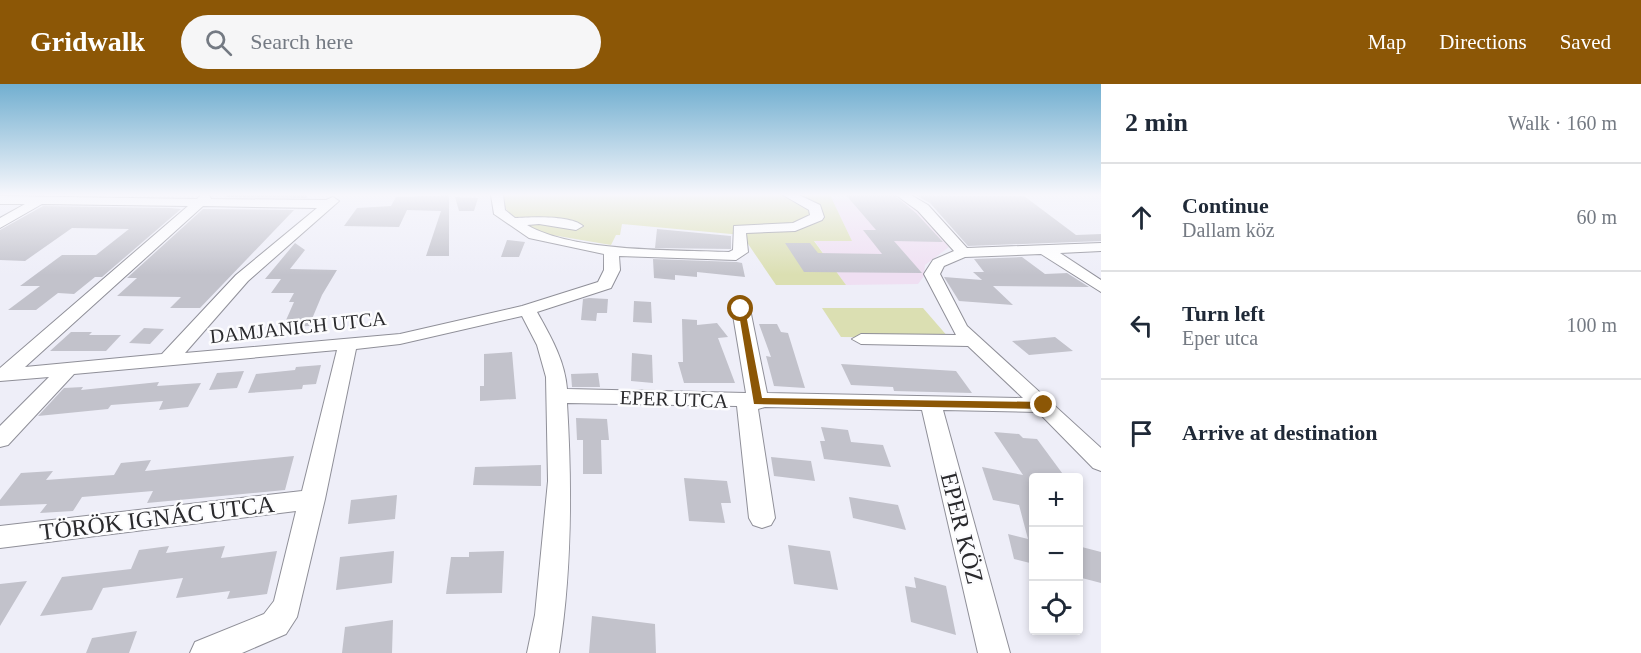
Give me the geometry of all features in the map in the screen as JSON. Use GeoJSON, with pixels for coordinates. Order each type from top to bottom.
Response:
{"type":"FeatureCollection","features":[{"type":"Feature","properties":{"kind":"street"},"geometry":{"type":"LineString","coordinates":[[2,375],[178,222]]}},
{"type":"Feature","properties":{"kind":"street"},"geometry":{"type":"LineString","coordinates":[[166,362],[242,278],[307,222]]}},
{"type":"Feature","properties":{"kind":"street"},"geometry":{"type":"LineString","coordinates":[[512,222],[518,222]]}},
{"type":"Feature","properties":{"kind":"street"},"geometry":{"type":"LineString","coordinates":[[512,222],[543,238],[639,258],[731,257],[741,252],[740,229],[795,226],[810,222]]}},
{"type":"Feature","properties":{"kind":"street"},"geometry":{"type":"LineString","coordinates":[[549,222],[576,226]]}},
{"type":"Feature","properties":{"kind":"street"},"geometry":{"type":"LineString","coordinates":[[935,222],[963,253]]}},
{"type":"Feature","properties":{"kind":"street"},"geometry":{"type":"LineString","coordinates":[[1101,247],[963,253],[938,262],[932,274],[951,316],[971,342],[1044,405],[1101,462]]}},
{"type":"Feature","properties":{"kind":"street"},"geometry":{"type":"LineString","coordinates":[[1043,249],[1101,287]]}},
{"type":"Feature","properties":{"kind":"street","name":"DAMJANICH UTCA"},"geometry":{"type":"LineString","coordinates":[[2,375],[347,346],[400,339],[527,310],[605,285],[610,278],[613,262],[611,251]]}},
{"type":"Feature","properties":{"kind":"street"},"geometry":{"type":"LineString","coordinates":[[741,309],[762,518]]}},
{"type":"Feature","properties":{"kind":"street"},"geometry":{"type":"LineString","coordinates":[[527,310],[552,360],[557,396],[560,481],[550,615],[543,653]]}},
{"type":"Feature","properties":{"kind":"street"},"geometry":{"type":"LineString","coordinates":[[861,339],[971,342]]}},
{"type":"Feature","properties":{"kind":"street"},"geometry":{"type":"LineString","coordinates":[[206,653],[275,624],[287,607],[347,346]]}},
{"type":"Feature","properties":{"kind":"street"},"geometry":{"type":"LineString","coordinates":[[0,439],[67,370]]}},
{"type":"Feature","properties":{"kind":"street","name":"EPER UTCA"},"geometry":{"type":"LineString","coordinates":[[557,396],[752,402],[1044,405]]}},
{"type":"Feature","properties":{"kind":"street","name":"EPER KÖZ"},"geometry":{"type":"LineString","coordinates":[[931,403],[994,653]]}},
{"type":"Feature","properties":{"kind":"street","name":"TÖRÖK IGNÁC UTCA"},"geometry":{"type":"LineString","coordinates":[[0,537],[313,499]]}},
{"type":"Feature","properties":{"kind":"shaded area"},"geometry":{"type":"Polygon","coordinates":[[[843,222],[926,222],[949,247],[925,265],[924,276],[918,284],[846,285],[814,240],[852,241],[843,222]]]}},
{"type":"Feature","properties":{"kind":"green space"},"geometry":{"type":"Polygon","coordinates":[[[518,222],[843,222],[852,241],[814,241],[846,285],[776,285],[742,235],[622,224],[620,235],[616,235],[611,245],[540,233],[518,222]]]}},
{"type":"Feature","properties":{"kind":"green space"},"geometry":{"type":"Polygon","coordinates":[[[822,308],[923,308],[949,338],[841,337],[822,308]]]}},
{"type":"Feature","properties":{"kind":"building"},"geometry":{"type":"Polygon","coordinates":[[[15,222],[166,222],[102,277],[95,277],[74,294],[58,293],[36,310],[8,310],[40,286],[20,286],[62,255],[96,255],[129,229],[72,228],[25,261],[0,260],[0,230],[15,222]]]}},
{"type":"Feature","properties":{"kind":"building"},"geometry":{"type":"Polygon","coordinates":[[[189,222],[283,222],[200,308],[170,308],[181,297],[117,296],[137,278],[127,278],[189,222]]]}},
{"type":"Feature","properties":{"kind":"building"},"geometry":{"type":"Polygon","coordinates":[[[347,222],[402,222],[399,227],[344,226],[347,222]]]}},
{"type":"Feature","properties":{"kind":"building"},"geometry":{"type":"Polygon","coordinates":[[[437,222],[449,222],[449,256],[426,256],[437,222]]]}},
{"type":"Feature","properties":{"kind":"building"},"geometry":{"type":"Polygon","coordinates":[[[869,222],[924,222],[943,242],[894,241],[922,273],[804,272],[785,243],[810,243],[818,253],[882,254],[863,230],[876,230],[869,222]]]}},
{"type":"Feature","properties":{"kind":"building"},"geometry":{"type":"Polygon","coordinates":[[[946,222],[1058,222],[1076,235],[1101,234],[1101,241],[968,246],[946,222]]]}},
{"type":"Feature","properties":{"kind":"building"},"geometry":{"type":"Polygon","coordinates":[[[657,229],[731,236],[731,249],[655,248],[657,229]]]}},
{"type":"Feature","properties":{"kind":"building"},"geometry":{"type":"Polygon","coordinates":[[[507,240],[525,242],[519,257],[501,257],[507,240]]]}},
{"type":"Feature","properties":{"kind":"building"},"geometry":{"type":"Polygon","coordinates":[[[295,243],[305,250],[290,269],[337,270],[322,295],[309,326],[283,327],[294,302],[289,302],[294,293],[271,293],[281,279],[265,279],[295,243]]]}},
{"type":"Feature","properties":{"kind":"building"},"geometry":{"type":"Polygon","coordinates":[[[1022,257],[1045,274],[1067,273],[1089,287],[993,286],[1013,305],[959,301],[944,277],[982,280],[973,272],[984,272],[974,259],[1022,257]]]}},
{"type":"Feature","properties":{"kind":"building"},"geometry":{"type":"Polygon","coordinates":[[[653,259],[737,262],[742,263],[745,277],[697,272],[697,277],[675,275],[675,280],[654,278],[653,259]]]}},
{"type":"Feature","properties":{"kind":"building"},"geometry":{"type":"Polygon","coordinates":[[[583,299],[608,299],[607,313],[597,313],[596,321],[581,320],[583,299]]]}},
{"type":"Feature","properties":{"kind":"building"},"geometry":{"type":"Polygon","coordinates":[[[634,301],[651,302],[652,323],[633,322],[634,301]]]}},
{"type":"Feature","properties":{"kind":"building"},"geometry":{"type":"Polygon","coordinates":[[[682,319],[697,320],[697,325],[717,323],[728,337],[718,338],[735,383],[684,383],[678,362],[683,362],[682,319]]]}},
{"type":"Feature","properties":{"kind":"building"},"geometry":{"type":"Polygon","coordinates":[[[759,324],[777,324],[781,332],[788,333],[805,388],[774,386],[766,356],[771,357],[759,324]]]}},
{"type":"Feature","properties":{"kind":"building"},"geometry":{"type":"Polygon","coordinates":[[[144,328],[164,329],[150,344],[129,343],[144,328]]]}},
{"type":"Feature","properties":{"kind":"building"},"geometry":{"type":"Polygon","coordinates":[[[71,332],[92,332],[89,335],[121,335],[106,351],[50,351],[71,332]]]}},
{"type":"Feature","properties":{"kind":"building"},"geometry":{"type":"Polygon","coordinates":[[[1055,337],[1073,351],[1029,355],[1012,341],[1055,337]]]}},
{"type":"Feature","properties":{"kind":"building"},"geometry":{"type":"Polygon","coordinates":[[[512,352],[516,399],[480,401],[480,386],[484,386],[484,354],[512,352]]]}},
{"type":"Feature","properties":{"kind":"building"},"geometry":{"type":"Polygon","coordinates":[[[632,353],[652,355],[653,383],[631,381],[632,353]]]}},
{"type":"Feature","properties":{"kind":"building"},"geometry":{"type":"Polygon","coordinates":[[[841,364],[956,371],[972,393],[894,391],[893,387],[851,385],[841,364]]]}},
{"type":"Feature","properties":{"kind":"building"},"geometry":{"type":"Polygon","coordinates":[[[321,365],[316,384],[303,385],[302,389],[248,393],[256,374],[321,365]]]}},
{"type":"Feature","properties":{"kind":"building"},"geometry":{"type":"Polygon","coordinates":[[[244,371],[237,388],[209,390],[217,373],[244,371]]]}},
{"type":"Feature","properties":{"kind":"building"},"geometry":{"type":"Polygon","coordinates":[[[598,373],[600,387],[572,387],[571,374],[598,373]]]}},
{"type":"Feature","properties":{"kind":"building"},"geometry":{"type":"Polygon","coordinates":[[[159,382],[157,386],[201,383],[188,407],[159,410],[163,401],[111,405],[108,409],[38,416],[64,388],[83,387],[81,390],[159,382]]]}},
{"type":"Feature","properties":{"kind":"building"},"geometry":{"type":"Polygon","coordinates":[[[576,418],[607,419],[609,440],[601,440],[602,474],[583,474],[583,440],[577,440],[576,418]]]}},
{"type":"Feature","properties":{"kind":"building"},"geometry":{"type":"Polygon","coordinates":[[[821,427],[848,430],[851,442],[883,445],[891,467],[824,459],[820,441],[825,441],[821,427]]]}},
{"type":"Feature","properties":{"kind":"building"},"geometry":{"type":"Polygon","coordinates":[[[994,432],[1019,434],[1023,438],[1037,439],[1062,473],[1029,473],[1029,563],[1014,559],[1008,534],[1028,539],[1019,505],[993,500],[982,467],[1023,475],[994,432]]]}},
{"type":"Feature","properties":{"kind":"building"},"geometry":{"type":"Polygon","coordinates":[[[294,456],[285,490],[147,503],[153,491],[82,497],[73,511],[40,513],[47,504],[0,506],[0,500],[21,473],[53,471],[46,480],[114,475],[121,463],[151,460],[145,471],[294,456]]]}},
{"type":"Feature","properties":{"kind":"building"},"geometry":{"type":"Polygon","coordinates":[[[771,457],[811,461],[815,481],[774,476],[771,457]]]}},
{"type":"Feature","properties":{"kind":"building"},"geometry":{"type":"Polygon","coordinates":[[[541,465],[541,486],[473,485],[475,467],[541,465]]]}},
{"type":"Feature","properties":{"kind":"building"},"geometry":{"type":"Polygon","coordinates":[[[684,478],[727,481],[731,503],[721,503],[725,523],[689,521],[684,478]]]}},
{"type":"Feature","properties":{"kind":"building"},"geometry":{"type":"Polygon","coordinates":[[[397,495],[395,519],[348,524],[351,500],[397,495]]]}},
{"type":"Feature","properties":{"kind":"building"},"geometry":{"type":"Polygon","coordinates":[[[849,497],[898,505],[906,530],[853,518],[849,497]]]}},
{"type":"Feature","properties":{"kind":"building"},"geometry":{"type":"Polygon","coordinates":[[[788,545],[830,551],[838,590],[794,584],[788,545]]]}},
{"type":"Feature","properties":{"kind":"building"},"geometry":{"type":"Polygon","coordinates":[[[169,546],[166,553],[225,546],[221,558],[277,551],[267,594],[227,599],[230,591],[176,598],[183,578],[103,588],[92,610],[40,616],[62,577],[131,569],[139,550],[169,546]]]}},
{"type":"Feature","properties":{"kind":"building"},"geometry":{"type":"Polygon","coordinates":[[[1083,547],[1101,552],[1101,583],[1083,578],[1083,547]]]}},
{"type":"Feature","properties":{"kind":"building"},"geometry":{"type":"Polygon","coordinates":[[[394,551],[392,583],[336,590],[340,557],[394,551]]]}},
{"type":"Feature","properties":{"kind":"building"},"geometry":{"type":"Polygon","coordinates":[[[504,551],[502,593],[446,594],[451,557],[469,557],[469,552],[504,551]]]}},
{"type":"Feature","properties":{"kind":"building"},"geometry":{"type":"Polygon","coordinates":[[[914,577],[946,586],[956,635],[911,622],[905,586],[916,588],[914,577]]]}},
{"type":"Feature","properties":{"kind":"building"},"geometry":{"type":"Polygon","coordinates":[[[27,581],[0,626],[0,584],[27,581]]]}},
{"type":"Feature","properties":{"kind":"building"},"geometry":{"type":"Polygon","coordinates":[[[592,616],[655,624],[656,653],[589,653],[592,616]]]}},
{"type":"Feature","properties":{"kind":"building"},"geometry":{"type":"Polygon","coordinates":[[[393,620],[392,653],[342,653],[345,627],[393,620]]]}},
{"type":"Feature","properties":{"kind":"building"},"geometry":{"type":"Polygon","coordinates":[[[137,631],[129,653],[86,653],[92,638],[137,631]]]}},
{"type":"Feature","properties":{"kind":"route"},"geometry":{"type":"LineString","coordinates":[[741,309],[758,402],[1044,405]]}}]}
